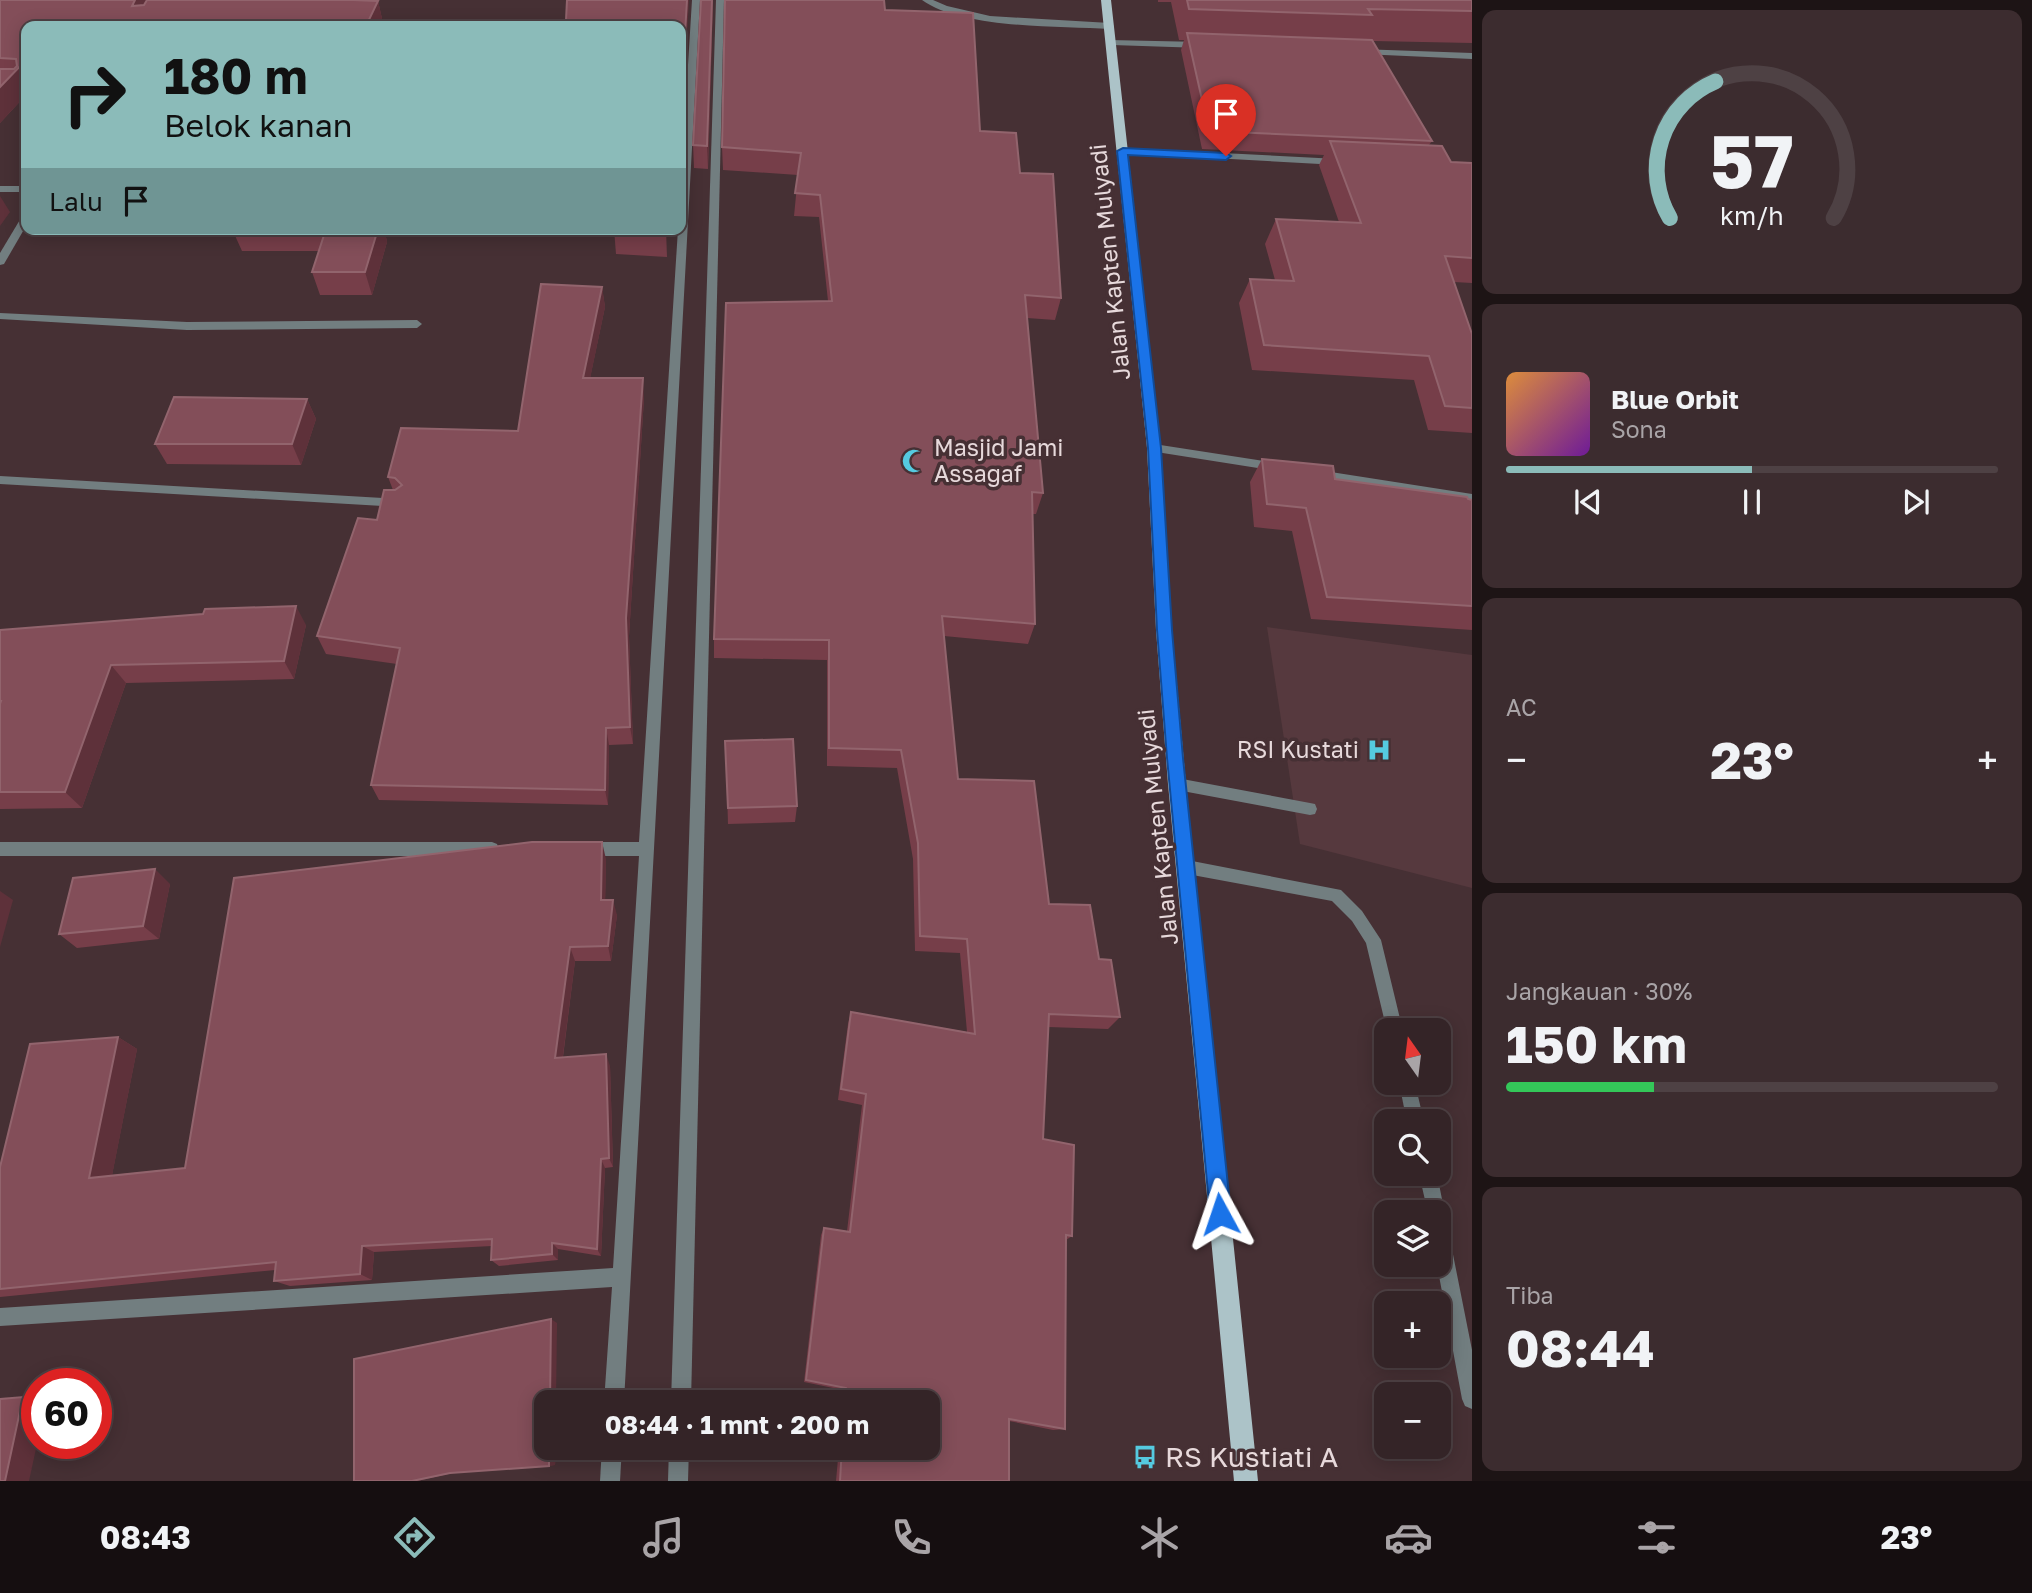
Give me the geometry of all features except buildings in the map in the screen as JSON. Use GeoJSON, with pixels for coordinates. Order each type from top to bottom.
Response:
{"type":"FeatureCollection","features":[{"type":"Feature","properties":{"kind":"main road","name":"Jalan Kapten Mulyadi"},"geometry":{"type":"LineString","coordinates":[[1106,0],[1154,448],[1164,630],[1177,784],[1246,1481]]}},
{"type":"Feature","properties":{"kind":"street"},"geometry":{"type":"LineString","coordinates":[[686,153],[695,0]]}},
{"type":"Feature","properties":{"kind":"street"},"geometry":{"type":"LineString","coordinates":[[681,1390],[720,0]]}},
{"type":"Feature","properties":{"kind":"street"},"geometry":{"type":"LineString","coordinates":[[926,0],[944,9],[983,16],[1209,46]]}},
{"type":"Feature","properties":{"kind":"street"},"geometry":{"type":"LineString","coordinates":[[1347,51],[1472,56]]}},
{"type":"Feature","properties":{"kind":"street"},"geometry":{"type":"LineString","coordinates":[[1123,151],[1351,163]]}},
{"type":"Feature","properties":{"kind":"street"},"geometry":{"type":"LineString","coordinates":[[0,189],[21,189]]}},
{"type":"Feature","properties":{"kind":"street"},"geometry":{"type":"LineString","coordinates":[[0,262],[21,226]]}},
{"type":"Feature","properties":{"kind":"street"},"geometry":{"type":"LineString","coordinates":[[615,1390],[681,235]]}},
{"type":"Feature","properties":{"kind":"street"},"geometry":{"type":"LineString","coordinates":[[0,316],[187,326],[417,324]]}},
{"type":"Feature","properties":{"kind":"street"},"geometry":{"type":"LineString","coordinates":[[1154,448],[1293,470]]}},
{"type":"Feature","properties":{"kind":"street"},"geometry":{"type":"LineString","coordinates":[[1306,472],[1472,498]]}},
{"type":"Feature","properties":{"kind":"street"},"geometry":{"type":"LineString","coordinates":[[0,480],[400,503]]}},
{"type":"Feature","properties":{"kind":"street"},"geometry":{"type":"LineString","coordinates":[[1177,784],[1310,809]]}},
{"type":"Feature","properties":{"kind":"street"},"geometry":{"type":"LineString","coordinates":[[0,849],[508,849]]}},
{"type":"Feature","properties":{"kind":"street"},"geometry":{"type":"LineString","coordinates":[[577,849],[645,849]]}},
{"type":"Feature","properties":{"kind":"street"},"geometry":{"type":"LineString","coordinates":[[1187,867],[1336,895],[1357,916],[1373,940],[1392,1018]]}},
{"type":"Feature","properties":{"kind":"street"},"geometry":{"type":"LineString","coordinates":[[0,1317],[620,1277]]}},
{"type":"Feature","properties":{"kind":"street"},"geometry":{"type":"LineString","coordinates":[[1449,1277],[1472,1399]]}},
{"type":"Feature","properties":{"kind":"street"},"geometry":{"type":"LineString","coordinates":[[610,1481],[611,1460]]}},
{"type":"Feature","properties":{"kind":"street"},"geometry":{"type":"LineString","coordinates":[[678,1481],[679,1460]]}},
{"type":"Feature","properties":{"kind":"shaded area","name":"RSI Kustati"},"geometry":{"type":"Polygon","coordinates":[[[1267,627],[1472,655],[1472,888],[1300,844],[1267,627]]]}},
{"type":"Feature","properties":{"kind":"place","name":"Masjid Jami Assagaf"},"geometry":{"type":"Point","coordinates":[914,461]}},
{"type":"Feature","properties":{"kind":"place","name":"RSI Kustati"},"geometry":{"type":"Point","coordinates":[1379,750]}},
{"type":"Feature","properties":{"kind":"place","name":"RS Kustiati A"},"geometry":{"type":"Point","coordinates":[1145,1457]}},
{"type":"Feature","properties":{"kind":"route"},"geometry":{"type":"LineString","coordinates":[[1220,1214],[1177,784],[1164,630],[1154,448],[1123,151],[1226,156]]}}]}
